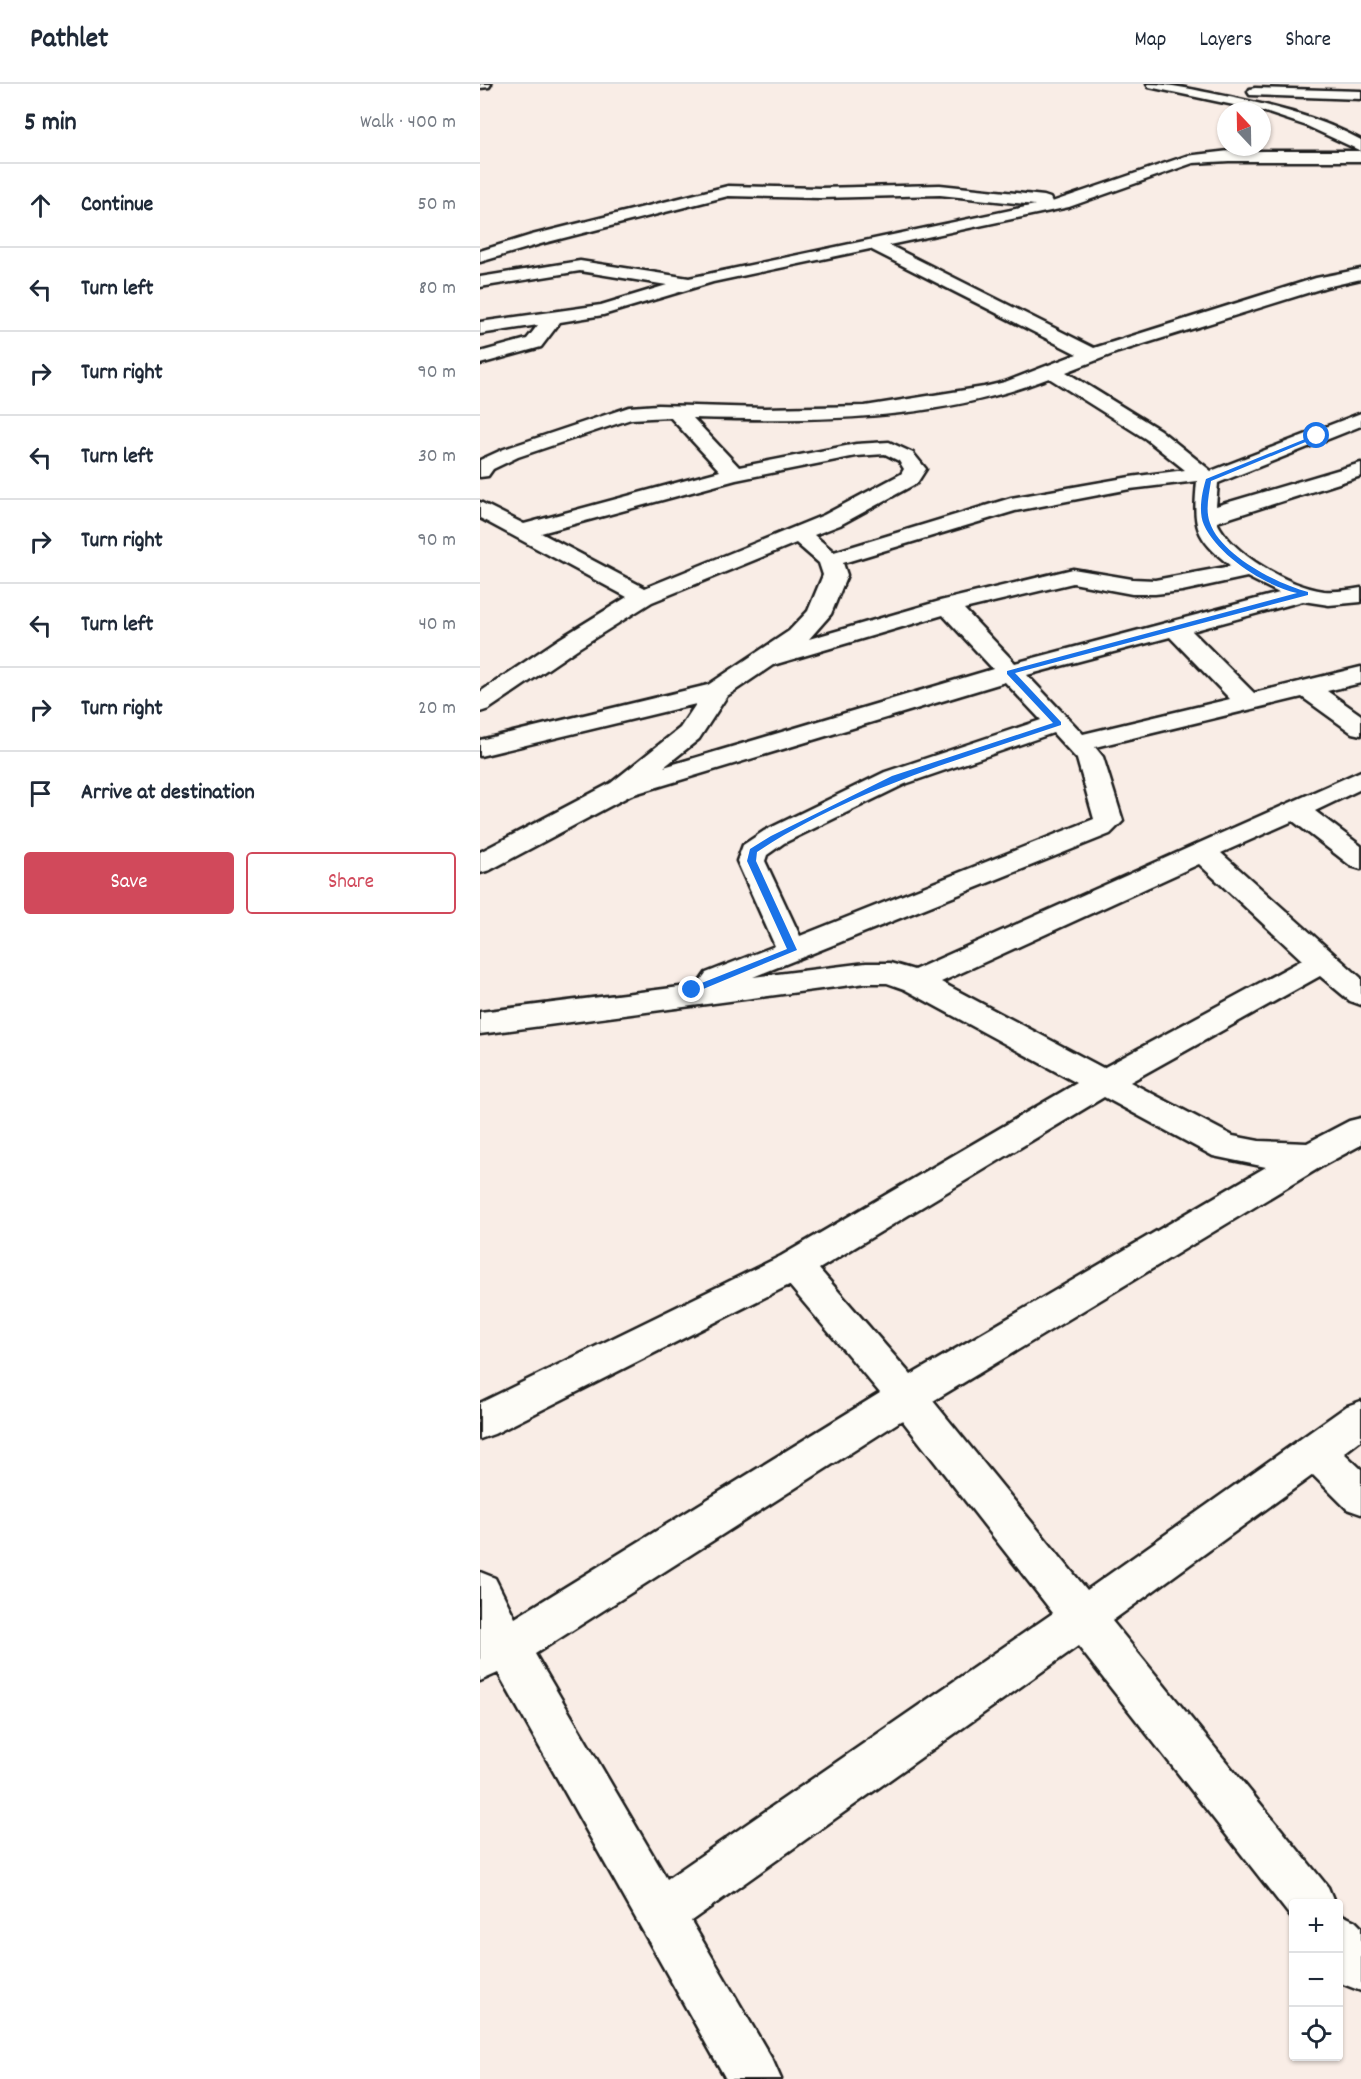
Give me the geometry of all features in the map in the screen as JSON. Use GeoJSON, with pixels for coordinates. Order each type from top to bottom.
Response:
{"type":"FeatureCollection","features":[{"type":"Feature","properties":{"kind":"street"},"geometry":{"type":"LineString","coordinates":[[1153,84],[1246,92],[1361,95]]}},
{"type":"Feature","properties":{"kind":"street"},"geometry":{"type":"LineString","coordinates":[[1153,84],[1277,111],[1328,128],[1361,146]]}},
{"type":"Feature","properties":{"kind":"street"},"geometry":{"type":"LineString","coordinates":[[480,328],[603,310],[690,283],[1063,204],[1166,166],[1205,156],[1361,156]]}},
{"type":"Feature","properties":{"kind":"street"},"geometry":{"type":"LineString","coordinates":[[480,257],[538,239],[728,191],[830,193],[949,190],[1063,204]]}},
{"type":"Feature","properties":{"kind":"street"},"geometry":{"type":"LineString","coordinates":[[873,244],[1094,355]]}},
{"type":"Feature","properties":{"kind":"street"},"geometry":{"type":"LineString","coordinates":[[480,282],[580,266],[690,283]]}},
{"type":"Feature","properties":{"kind":"street"},"geometry":{"type":"LineString","coordinates":[[480,471],[486,465],[511,453],[620,415],[639,411],[765,414],[865,412],[985,393],[1094,355],[1322,282],[1361,274]]}},
{"type":"Feature","properties":{"kind":"street"},"geometry":{"type":"LineString","coordinates":[[480,358],[534,343],[553,318]]}},
{"type":"Feature","properties":{"kind":"street"},"geometry":{"type":"LineString","coordinates":[[1051,371],[1177,452],[1205,477]]}},
{"type":"Feature","properties":{"kind":"street"},"geometry":{"type":"LineString","coordinates":[[675,411],[734,474]]}},
{"type":"Feature","properties":{"kind":"street"},"geometry":{"type":"LineString","coordinates":[[830,560],[1011,505],[1130,483],[1205,477],[1361,419]]}},
{"type":"Feature","properties":{"kind":"street"},"geometry":{"type":"LineString","coordinates":[[480,704],[568,644],[644,597],[832,520],[909,478],[915,470],[906,457],[889,448],[876,448],[734,474],[522,531]]}},
{"type":"Feature","properties":{"kind":"street"},"geometry":{"type":"LineString","coordinates":[[1206,518],[1361,470]]}},
{"type":"Feature","properties":{"kind":"street"},"geometry":{"type":"LineString","coordinates":[[1205,477],[1204,507],[1207,524],[1223,547],[1250,569],[1289,589],[1323,598],[1361,595]]}},
{"type":"Feature","properties":{"kind":"street"},"geometry":{"type":"LineString","coordinates":[[480,508],[644,597]]}},
{"type":"Feature","properties":{"kind":"street"},"geometry":{"type":"LineString","coordinates":[[480,748],[717,691],[764,660],[798,636],[819,614],[835,574],[830,560],[798,533]]}},
{"type":"Feature","properties":{"kind":"street"},"geometry":{"type":"LineString","coordinates":[[764,660],[948,606],[1073,576],[1085,575],[1137,587],[1162,586],[1250,569]]}},
{"type":"Feature","properties":{"kind":"street"},"geometry":{"type":"LineString","coordinates":[[621,789],[1010,672],[1305,593]]}},
{"type":"Feature","properties":{"kind":"street"},"geometry":{"type":"LineString","coordinates":[[672,998],[1100,828],[1109,821],[1090,757],[948,606]]}},
{"type":"Feature","properties":{"kind":"street"},"geometry":{"type":"LineString","coordinates":[[1175,628],[1248,702]]}},
{"type":"Feature","properties":{"kind":"street"},"geometry":{"type":"LineString","coordinates":[[792,950],[751,861],[753,851],[774,837],[895,778],[1067,734],[1248,702],[1361,675]]}},
{"type":"Feature","properties":{"kind":"street"},"geometry":{"type":"LineString","coordinates":[[1306,688],[1361,727]]}},
{"type":"Feature","properties":{"kind":"street"},"geometry":{"type":"LineString","coordinates":[[480,864],[621,789],[690,733],[717,691]]}},
{"type":"Feature","properties":{"kind":"street"},"geometry":{"type":"LineString","coordinates":[[915,981],[1361,779]]}},
{"type":"Feature","properties":{"kind":"street"},"geometry":{"type":"LineString","coordinates":[[1295,808],[1361,860]]}},
{"type":"Feature","properties":{"kind":"street"},"geometry":{"type":"LineString","coordinates":[[1202,851],[1322,962],[1361,994]]}},
{"type":"Feature","properties":{"kind":"street"},"geometry":{"type":"LineString","coordinates":[[480,1422],[794,1266],[1104,1082],[1322,962]]}},
{"type":"Feature","properties":{"kind":"street"},"geometry":{"type":"LineString","coordinates":[[480,1023],[866,973],[890,973],[915,981],[1225,1147],[1258,1154],[1312,1156]]}},
{"type":"Feature","properties":{"kind":"street"},"geometry":{"type":"LineString","coordinates":[[494,1653],[907,1397],[1312,1156],[1361,1130]]}},
{"type":"Feature","properties":{"kind":"street"},"geometry":{"type":"LineString","coordinates":[[794,1266],[907,1397],[1307,1899]]}},
{"type":"Feature","properties":{"kind":"street"},"geometry":{"type":"LineString","coordinates":[[658,1914],[1082,1618],[1361,1418]]}},
{"type":"Feature","properties":{"kind":"street"},"geometry":{"type":"LineString","coordinates":[[1315,1451],[1361,1496]]}},
{"type":"Feature","properties":{"kind":"street"},"geometry":{"type":"LineString","coordinates":[[480,1592],[494,1653],[658,1914],[755,2079]]}},
{"type":"Feature","properties":{"kind":"street"},"geometry":{"type":"LineString","coordinates":[[1343,1944],[1361,1966]]}},
{"type":"Feature","properties":{"kind":"route"},"geometry":{"type":"LineString","coordinates":[[692,990],[792,950],[751,861],[753,851],[774,837],[895,778],[1058,723],[1010,672],[1305,593],[1289,589],[1266,578],[1250,569],[1223,547],[1207,524],[1204,507],[1208,480],[1317,436]]}}]}
